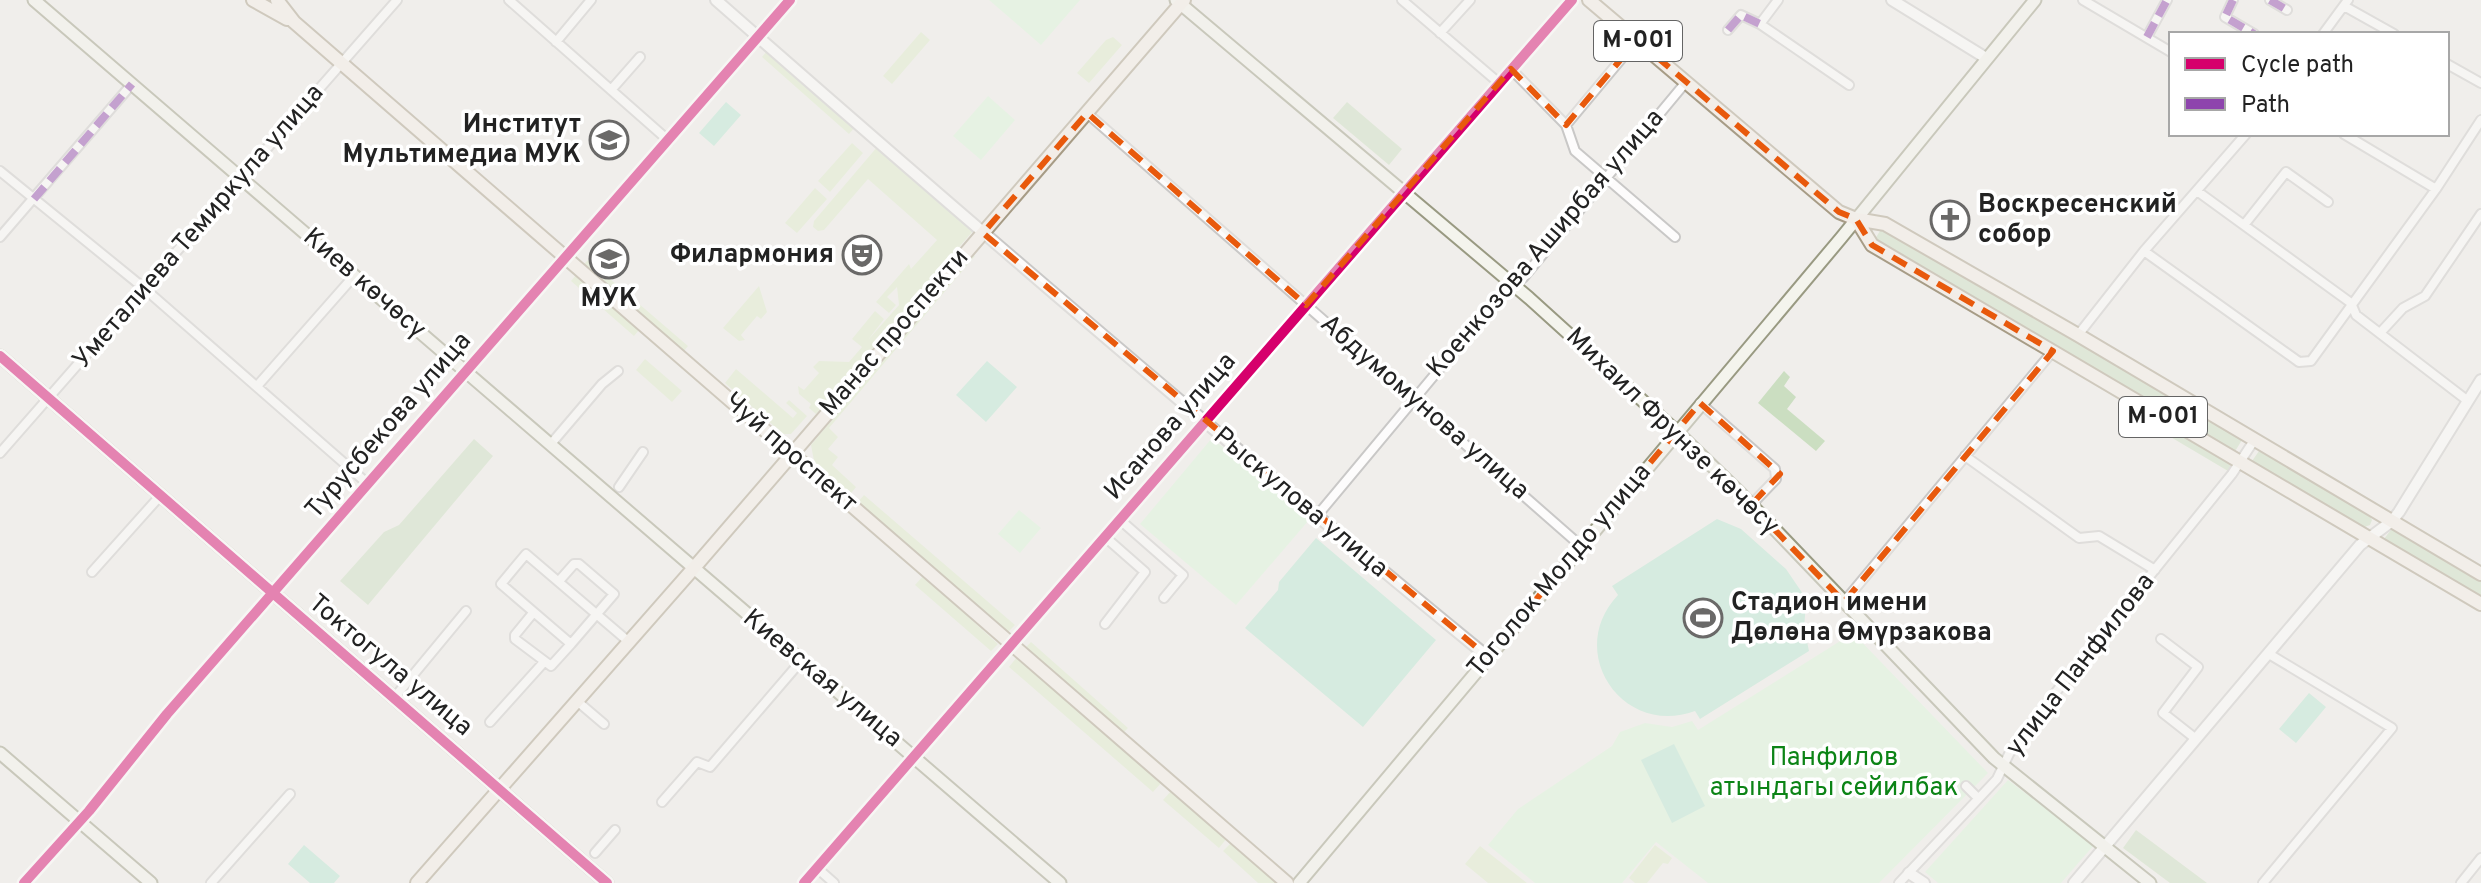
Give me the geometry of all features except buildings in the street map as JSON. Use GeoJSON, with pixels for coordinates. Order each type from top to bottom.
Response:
{"type":"FeatureCollection","features":[{"type":"Feature","properties":{"kind":"main road","name":"Киев көчөсү"},"geometry":{"type":"LineString","coordinates":[[34,0],[693,569]]}},
{"type":"Feature","properties":{"kind":"main road","name":"Чуй проспект"},"geometry":{"type":"LineString","coordinates":[[253,0],[294,22]]}},
{"type":"Feature","properties":{"kind":"main road","name":"Чуй проспект"},"geometry":{"type":"LineString","coordinates":[[277,0],[294,22],[341,64],[1287,883]]}},
{"type":"Feature","properties":{"kind":"main road","name":"М-001"},"geometry":{"type":"LineString","coordinates":[[1589,0],[1839,212],[1856,219],[1885,224],[2481,574]]}},
{"type":"Feature","properties":{"kind":"main road","name":"Тоголок Молдо улица"},"geometry":{"type":"LineString","coordinates":[[1299,883],[1856,219],[2035,0]]}},
{"type":"Feature","properties":{"kind":"main road","name":"Манас проспекти"},"geometry":{"type":"LineString","coordinates":[[417,883],[693,569],[1180,1]]}},
{"type":"Feature","properties":{"kind":"main road","name":"Михаил Фрунзе көчөсү"},"geometry":{"type":"LineString","coordinates":[[1180,1],[1512,282],[1676,431],[2003,766],[2150,883]]}},
{"type":"Feature","properties":{"kind":"main road","name":"М-001"},"geometry":{"type":"LineString","coordinates":[[1856,219],[1872,245],[2481,604]]}},
{"type":"Feature","properties":{"kind":"main road","name":"Токтогула улица"},"geometry":{"type":"LineString","coordinates":[[0,356],[607,883]]}},
{"type":"Feature","properties":{"kind":"main road","name":"Киевская улица"},"geometry":{"type":"LineString","coordinates":[[693,569],[1060,883]]}},
{"type":"Feature","properties":{"kind":"main road"},"geometry":{"type":"LineString","coordinates":[[0,753],[151,883]]}},
{"type":"Feature","properties":{"kind":"street","name":"Уметалиева Темиркула улица"},"geometry":{"type":"LineString","coordinates":[[0,453],[397,0]]}},
{"type":"Feature","properties":{"kind":"street"},"geometry":{"type":"LineString","coordinates":[[509,0],[669,141]]}},
{"type":"Feature","properties":{"kind":"street"},"geometry":{"type":"LineString","coordinates":[[556,42],[591,0]]}},
{"type":"Feature","properties":{"kind":"street","name":"Рыскулова улица"},"geometry":{"type":"LineString","coordinates":[[716,0],[1205,423],[1488,657]]}},
{"type":"Feature","properties":{"kind":"street","name":"Турусбекова улица"},"geometry":{"type":"LineString","coordinates":[[24,883],[79,822],[162,719],[790,0]]}},
{"type":"Feature","properties":{"kind":"street"},"geometry":{"type":"LineString","coordinates":[[1402,0],[1499,83]]}},
{"type":"Feature","properties":{"kind":"street"},"geometry":{"type":"LineString","coordinates":[[1440,33],[1470,0]]}},
{"type":"Feature","properties":{"kind":"street","name":"Исанова улица"},"geometry":{"type":"LineString","coordinates":[[804,883],[1572,0]]}},
{"type":"Feature","properties":{"kind":"street"},"geometry":{"type":"LineString","coordinates":[[1760,24],[1778,0]]}},
{"type":"Feature","properties":{"kind":"street"},"geometry":{"type":"LineString","coordinates":[[1892,0],[1986,58]]}},
{"type":"Feature","properties":{"kind":"street"},"geometry":{"type":"LineString","coordinates":[[2083,0],[2169,51]]}},
{"type":"Feature","properties":{"kind":"street"},"geometry":{"type":"LineString","coordinates":[[2147,37],[2167,0]]}},
{"type":"Feature","properties":{"kind":"street"},"geometry":{"type":"LineString","coordinates":[[2233,0],[2225,17],[2251,32]]}},
{"type":"Feature","properties":{"kind":"street"},"geometry":{"type":"LineString","coordinates":[[2270,0],[2287,10]]}},
{"type":"Feature","properties":{"kind":"street"},"geometry":{"type":"LineString","coordinates":[[2324,32],[2346,3],[2391,32]]}},
{"type":"Feature","properties":{"kind":"street"},"geometry":{"type":"LineString","coordinates":[[1728,30],[1741,15],[1760,24],[1849,85]]}},
{"type":"Feature","properties":{"kind":"street"},"geometry":{"type":"LineString","coordinates":[[1566,125],[1637,40]]}},
{"type":"Feature","properties":{"kind":"street"},"geometry":{"type":"LineString","coordinates":[[611,90],[640,57]]}},
{"type":"Feature","properties":{"kind":"street"},"geometry":{"type":"LineString","coordinates":[[2449,65],[2481,83]]}},
{"type":"Feature","properties":{"kind":"street"},"geometry":{"type":"LineString","coordinates":[[1511,69],[1566,125],[1575,151],[1675,237]]}},
{"type":"Feature","properties":{"kind":"street","name":"Коенкозова Аширбая улица"},"geometry":{"type":"LineString","coordinates":[[1316,517],[1412,398],[1512,282],[1523,278],[1686,82]]}},
{"type":"Feature","properties":{"kind":"street"},"geometry":{"type":"LineString","coordinates":[[0,237],[132,84]]}},
{"type":"Feature","properties":{"kind":"street","name":"Абдумомунова улица"},"geometry":{"type":"LineString","coordinates":[[1087,113],[1581,546]]}},
{"type":"Feature","properties":{"kind":"street"},"geometry":{"type":"LineString","coordinates":[[2144,251],[2299,362],[2311,361],[2436,189],[2481,120]]}},
{"type":"Feature","properties":{"kind":"street"},"geometry":{"type":"LineString","coordinates":[[2078,335],[2144,251],[2244,136]]}},
{"type":"Feature","properties":{"kind":"street"},"geometry":{"type":"LineString","coordinates":[[2347,136],[2436,189]]}},
{"type":"Feature","properties":{"kind":"street"},"geometry":{"type":"LineString","coordinates":[[0,171],[258,385],[368,484]]}},
{"type":"Feature","properties":{"kind":"street"},"geometry":{"type":"LineString","coordinates":[[2244,225],[2286,172],[2328,202]]}},
{"type":"Feature","properties":{"kind":"street"},"geometry":{"type":"LineString","coordinates":[[2197,191],[2351,303],[2356,315],[2380,333],[2474,398]]}},
{"type":"Feature","properties":{"kind":"street"},"geometry":{"type":"LineString","coordinates":[[2380,333],[2403,308],[2425,296],[2481,214]]}},
{"type":"Feature","properties":{"kind":"street"},"geometry":{"type":"LineString","coordinates":[[258,385],[354,276]]}},
{"type":"Feature","properties":{"kind":"street"},"geometry":{"type":"LineString","coordinates":[[1844,602],[2053,351]]}},
{"type":"Feature","properties":{"kind":"street"},"geometry":{"type":"LineString","coordinates":[[550,445],[602,384],[618,371]]}},
{"type":"Feature","properties":{"kind":"street"},"geometry":{"type":"LineString","coordinates":[[2074,883],[2360,545],[2392,521],[2474,398],[2481,380]]}},
{"type":"Feature","properties":{"kind":"street"},"geometry":{"type":"LineString","coordinates":[[1700,403],[1775,469],[1776,479],[1751,505]]}},
{"type":"Feature","properties":{"kind":"street","name":"улица Панфилова"},"geometry":{"type":"LineString","coordinates":[[1899,883],[1997,779],[2009,754],[2039,713],[2240,463],[2255,439]]}},
{"type":"Feature","properties":{"kind":"street"},"geometry":{"type":"LineString","coordinates":[[619,487],[643,452]]}},
{"type":"Feature","properties":{"kind":"street"},"geometry":{"type":"LineString","coordinates":[[1965,456],[2079,538],[2099,536],[2155,570]]}},
{"type":"Feature","properties":{"kind":"street"},"geometry":{"type":"LineString","coordinates":[[92,572],[160,496]]}},
{"type":"Feature","properties":{"kind":"street"},"geometry":{"type":"LineString","coordinates":[[1119,519],[1183,575],[1164,598]]}},
{"type":"Feature","properties":{"kind":"street"},"geometry":{"type":"LineString","coordinates":[[1104,536],[1145,572],[1105,624]]}},
{"type":"Feature","properties":{"kind":"street"},"geometry":{"type":"LineString","coordinates":[[571,644],[503,588],[502,579],[526,554],[629,642]]}},
{"type":"Feature","properties":{"kind":"street"},"geometry":{"type":"LineString","coordinates":[[533,613],[515,639],[544,662],[554,665],[612,598],[613,591],[579,564],[574,564],[559,581]]}},
{"type":"Feature","properties":{"kind":"street"},"geometry":{"type":"LineString","coordinates":[[394,698],[466,611]]}},
{"type":"Feature","properties":{"kind":"street"},"geometry":{"type":"LineString","coordinates":[[2161,639],[2198,667],[2163,713],[2196,739]]}},
{"type":"Feature","properties":{"kind":"street"},"geometry":{"type":"LineString","coordinates":[[2263,883],[2392,728],[2269,654]]}},
{"type":"Feature","properties":{"kind":"street"},"geometry":{"type":"LineString","coordinates":[[662,802],[697,762],[710,767],[801,661]]}},
{"type":"Feature","properties":{"kind":"street"},"geometry":{"type":"LineString","coordinates":[[490,722],[544,662]]}},
{"type":"Feature","properties":{"kind":"street"},"geometry":{"type":"LineString","coordinates":[[577,701],[604,724]]}},
{"type":"Feature","properties":{"kind":"street"},"geometry":{"type":"LineString","coordinates":[[1966,786],[1978,798]]}},
{"type":"Feature","properties":{"kind":"street"},"geometry":{"type":"LineString","coordinates":[[211,883],[290,794]]}},
{"type":"Feature","properties":{"kind":"street"},"geometry":{"type":"LineString","coordinates":[[595,853],[615,830]]}},
{"type":"Feature","properties":{"kind":"street"},"geometry":{"type":"LineString","coordinates":[[2461,883],[2481,858]]}},
{"type":"Feature","properties":{"kind":"street"},"geometry":{"type":"LineString","coordinates":[[817,868],[834,883]]}},
{"type":"Feature","properties":{"kind":"street"},"geometry":{"type":"LineString","coordinates":[[1909,873],[1924,883]]}},
{"type":"Feature","properties":{"kind":"highlighted area"},"geometry":{"type":"Polygon","coordinates":[[[1637,40],[1839,212],[1856,219],[1872,245],[2053,351],[1844,602],[1751,505],[1780,474],[1700,403],[1488,657],[983,233],[1087,113],[1306,305],[1511,69],[1566,125],[1637,40]]]}},
{"type":"Feature","properties":{"kind":"green space"},"geometry":{"type":"Polygon","coordinates":[[[989,0],[1080,0],[1041,45],[989,0]]]}},
{"type":"Feature","properties":{"kind":"green space"},"geometry":{"type":"Polygon","coordinates":[[[921,32],[930,40],[892,84],[883,76],[921,32]]]}},
{"type":"Feature","properties":{"kind":"green space"},"geometry":{"type":"Polygon","coordinates":[[[1113,37],[1122,45],[1089,83],[1077,73],[1106,40],[1113,37]]]}},
{"type":"Feature","properties":{"kind":"green space"},"geometry":{"type":"Polygon","coordinates":[[[767,51],[855,127],[849,134],[762,57],[767,51]]]}},
{"type":"Feature","properties":{"kind":"green space"},"geometry":{"type":"Polygon","coordinates":[[[988,96],[1015,120],[981,160],[953,136],[988,96]]]}},
{"type":"Feature","properties":{"kind":"green space"},"geometry":{"type":"Polygon","coordinates":[[[726,102],[741,115],[714,146],[699,133],[726,102]]]}},
{"type":"Feature","properties":{"kind":"green space"},"geometry":{"type":"Polygon","coordinates":[[[1347,102],[1402,149],[1389,165],[1333,118],[1347,102]]]}},
{"type":"Feature","properties":{"kind":"green space"},"geometry":{"type":"Polygon","coordinates":[[[852,143],[863,153],[830,192],[818,181],[852,143]]]}},
{"type":"Feature","properties":{"kind":"green space"},"geometry":{"type":"Polygon","coordinates":[[[878,146],[973,231],[816,414],[809,408],[811,404],[799,394],[798,386],[804,390],[819,373],[813,367],[819,361],[849,362],[862,347],[852,339],[875,311],[884,319],[868,340],[899,305],[897,287],[887,297],[896,305],[889,313],[876,302],[909,264],[911,269],[937,240],[868,179],[824,230],[818,231],[813,227],[814,221],[878,146]]]}},
{"type":"Feature","properties":{"kind":"green space"},"geometry":{"type":"Polygon","coordinates":[[[815,188],[827,199],[797,233],[785,223],[815,188]]]}},
{"type":"Feature","properties":{"kind":"green space"},"geometry":{"type":"Polygon","coordinates":[[[1883,226],[2242,440],[2234,453],[1875,239],[1883,226]]]}},
{"type":"Feature","properties":{"kind":"green space"},"geometry":{"type":"Polygon","coordinates":[[[971,253],[975,256],[829,428],[838,437],[828,449],[838,457],[832,465],[856,487],[849,496],[815,466],[811,445],[971,253]]]}},
{"type":"Feature","properties":{"kind":"green space"},"geometry":{"type":"Polygon","coordinates":[[[588,260],[688,346],[684,351],[583,265],[588,260]]]}},
{"type":"Feature","properties":{"kind":"green space"},"geometry":{"type":"Polygon","coordinates":[[[576,275],[639,330],[634,336],[571,281],[576,275]]]}},
{"type":"Feature","properties":{"kind":"green space"},"geometry":{"type":"Polygon","coordinates":[[[759,286],[767,312],[761,319],[757,316],[741,335],[745,340],[739,341],[723,328],[759,286]]]}},
{"type":"Feature","properties":{"kind":"green space"},"geometry":{"type":"Polygon","coordinates":[[[645,359],[682,391],[672,402],[636,370],[645,359]]]}},
{"type":"Feature","properties":{"kind":"green space"},"geometry":{"type":"Polygon","coordinates":[[[987,361],[1017,387],[986,422],[956,395],[987,361]]]}},
{"type":"Feature","properties":{"kind":"green space"},"geometry":{"type":"Polygon","coordinates":[[[736,369],[793,418],[797,413],[786,403],[789,400],[807,416],[791,434],[783,434],[725,383],[736,369]]]}},
{"type":"Feature","properties":{"kind":"green space"},"geometry":{"type":"Polygon","coordinates":[[[1784,371],[1790,377],[1784,386],[1796,397],[1787,409],[1825,441],[1816,451],[1758,403],[1784,371]]]}},
{"type":"Feature","properties":{"kind":"green space"},"geometry":{"type":"Polygon","coordinates":[[[2158,421],[2231,464],[2228,471],[2152,426],[2158,421]]]}},
{"type":"Feature","properties":{"kind":"green space"},"geometry":{"type":"Polygon","coordinates":[[[1212,438],[1309,520],[1236,605],[1140,524],[1212,438]]]}},
{"type":"Feature","properties":{"kind":"green space"},"geometry":{"type":"Polygon","coordinates":[[[474,439],[493,456],[368,605],[340,581],[384,532],[399,525],[474,439]]]}},
{"type":"Feature","properties":{"kind":"green space"},"geometry":{"type":"Polygon","coordinates":[[[2259,451],[2369,515],[2372,520],[2370,525],[2362,528],[2250,464],[2259,451]]]}},
{"type":"Feature","properties":{"kind":"green space"},"geometry":{"type":"Polygon","coordinates":[[[864,495],[1015,625],[1008,632],[858,502],[864,495]]]}},
{"type":"Feature","properties":{"kind":"green space"},"geometry":{"type":"Polygon","coordinates":[[[1019,510],[1041,528],[1020,553],[998,534],[1019,510]]]}},
{"type":"Feature","properties":{"kind":"green space","name":"Стадион имени Дөлөна Өмүрзакова"},"geometry":{"type":"Polygon","coordinates":[[[1717,519],[1741,529],[1786,569],[1806,604],[1804,628],[1809,651],[1700,719],[1695,711],[1669,716],[1645,712],[1625,701],[1609,684],[1600,664],[1597,641],[1603,617],[1618,595],[1612,586],[1717,519]]]}},
{"type":"Feature","properties":{"kind":"green space"},"geometry":{"type":"Polygon","coordinates":[[[2393,527],[2481,580],[2481,598],[2384,539],[2393,527]]]}},
{"type":"Feature","properties":{"kind":"green space"},"geometry":{"type":"Polygon","coordinates":[[[1316,538],[1436,640],[1363,727],[1245,628],[1316,538]]]}},
{"type":"Feature","properties":{"kind":"green space"},"geometry":{"type":"Polygon","coordinates":[[[923,576],[998,644],[991,651],[915,585],[923,576]]]}},
{"type":"Feature","properties":{"kind":"green space","name":"Панфилов атындагы сейилбак"},"geometry":{"type":"Polygon","coordinates":[[[1853,633],[1988,773],[1879,883],[1708,883],[1656,842],[1622,883],[1535,883],[1488,845],[1518,809],[1612,746],[1620,732],[1645,723],[1672,727],[1692,721],[1698,730],[1853,633]]]}},
{"type":"Feature","properties":{"kind":"green space"},"geometry":{"type":"Polygon","coordinates":[[[1031,642],[1128,728],[1122,734],[1025,648],[1031,642]]]}},
{"type":"Feature","properties":{"kind":"green space"},"geometry":{"type":"Polygon","coordinates":[[[1017,657],[1162,782],[1153,792],[1009,667],[1017,657]]]}},
{"type":"Feature","properties":{"kind":"green space"},"geometry":{"type":"Polygon","coordinates":[[[2309,693],[2326,707],[2296,743],[2279,729],[2309,693]]]}},
{"type":"Feature","properties":{"kind":"green space"},"geometry":{"type":"Polygon","coordinates":[[[1674,744],[1705,806],[1672,823],[1641,760],[1674,744]]]}},
{"type":"Feature","properties":{"kind":"green space"},"geometry":{"type":"Polygon","coordinates":[[[2008,780],[2094,845],[2061,883],[1938,883],[1925,872],[2008,780]]]}},
{"type":"Feature","properties":{"kind":"green space"},"geometry":{"type":"Polygon","coordinates":[[[1171,791],[1227,838],[1219,848],[1163,800],[1171,791]]]}},
{"type":"Feature","properties":{"kind":"green space"},"geometry":{"type":"Polygon","coordinates":[[[2136,830],[2207,883],[2170,883],[2123,848],[2136,830]]]}},
{"type":"Feature","properties":{"kind":"green space"},"geometry":{"type":"Polygon","coordinates":[[[1231,843],[1277,883],[1258,883],[1223,851],[1231,843]]]}},
{"type":"Feature","properties":{"kind":"green space"},"geometry":{"type":"Polygon","coordinates":[[[304,845],[340,876],[334,883],[310,883],[288,864],[304,845]]]}},
{"type":"Feature","properties":{"kind":"green space"},"geometry":{"type":"Polygon","coordinates":[[[1655,845],[1672,858],[1668,864],[1663,863],[1647,883],[1635,883],[1629,878],[1655,845]]]}},
{"type":"Feature","properties":{"kind":"green space"},"geometry":{"type":"Polygon","coordinates":[[[1480,846],[1527,883],[1488,883],[1465,864],[1480,846]]]}},
{"type":"Feature","properties":{"kind":"marked path"},"geometry":{"type":"LineString","coordinates":[[2147,37],[2167,0]]}},
{"type":"Feature","properties":{"kind":"marked path"},"geometry":{"type":"LineString","coordinates":[[2233,0],[2225,17],[2251,32]]}},
{"type":"Feature","properties":{"kind":"marked path"},"geometry":{"type":"LineString","coordinates":[[2270,0],[2287,10]]}},
{"type":"Feature","properties":{"kind":"marked path"},"geometry":{"type":"LineString","coordinates":[[1728,30],[1741,15],[1760,24]]}},
{"type":"Feature","properties":{"kind":"marked path"},"geometry":{"type":"LineString","coordinates":[[34,199],[132,84]]}},
{"type":"Feature","properties":{"kind":"cycle path"},"geometry":{"type":"LineString","coordinates":[[24,883],[89,811],[167,714],[790,0]]}},
{"type":"Feature","properties":{"kind":"cycle path"},"geometry":{"type":"LineString","coordinates":[[804,883],[1572,0]]}},
{"type":"Feature","properties":{"kind":"cycle path"},"geometry":{"type":"LineString","coordinates":[[0,356],[607,883]]}},
{"type":"Feature","properties":{"kind":"place","name":"Институт Мультимедиа МУК"},"geometry":{"type":"Point","coordinates":[609,140]}},
{"type":"Feature","properties":{"kind":"place","name":"Воскресенский собор"},"geometry":{"type":"Point","coordinates":[1950,220]}},
{"type":"Feature","properties":{"kind":"place","name":"Филармония"},"geometry":{"type":"Point","coordinates":[862,255]}},
{"type":"Feature","properties":{"kind":"place","name":"МУК"},"geometry":{"type":"Point","coordinates":[609,259]}},
{"type":"Feature","properties":{"kind":"place","name":"Стадион имени Дөлөна Өмүрзакова"},"geometry":{"type":"Point","coordinates":[1703,618]}}]}
